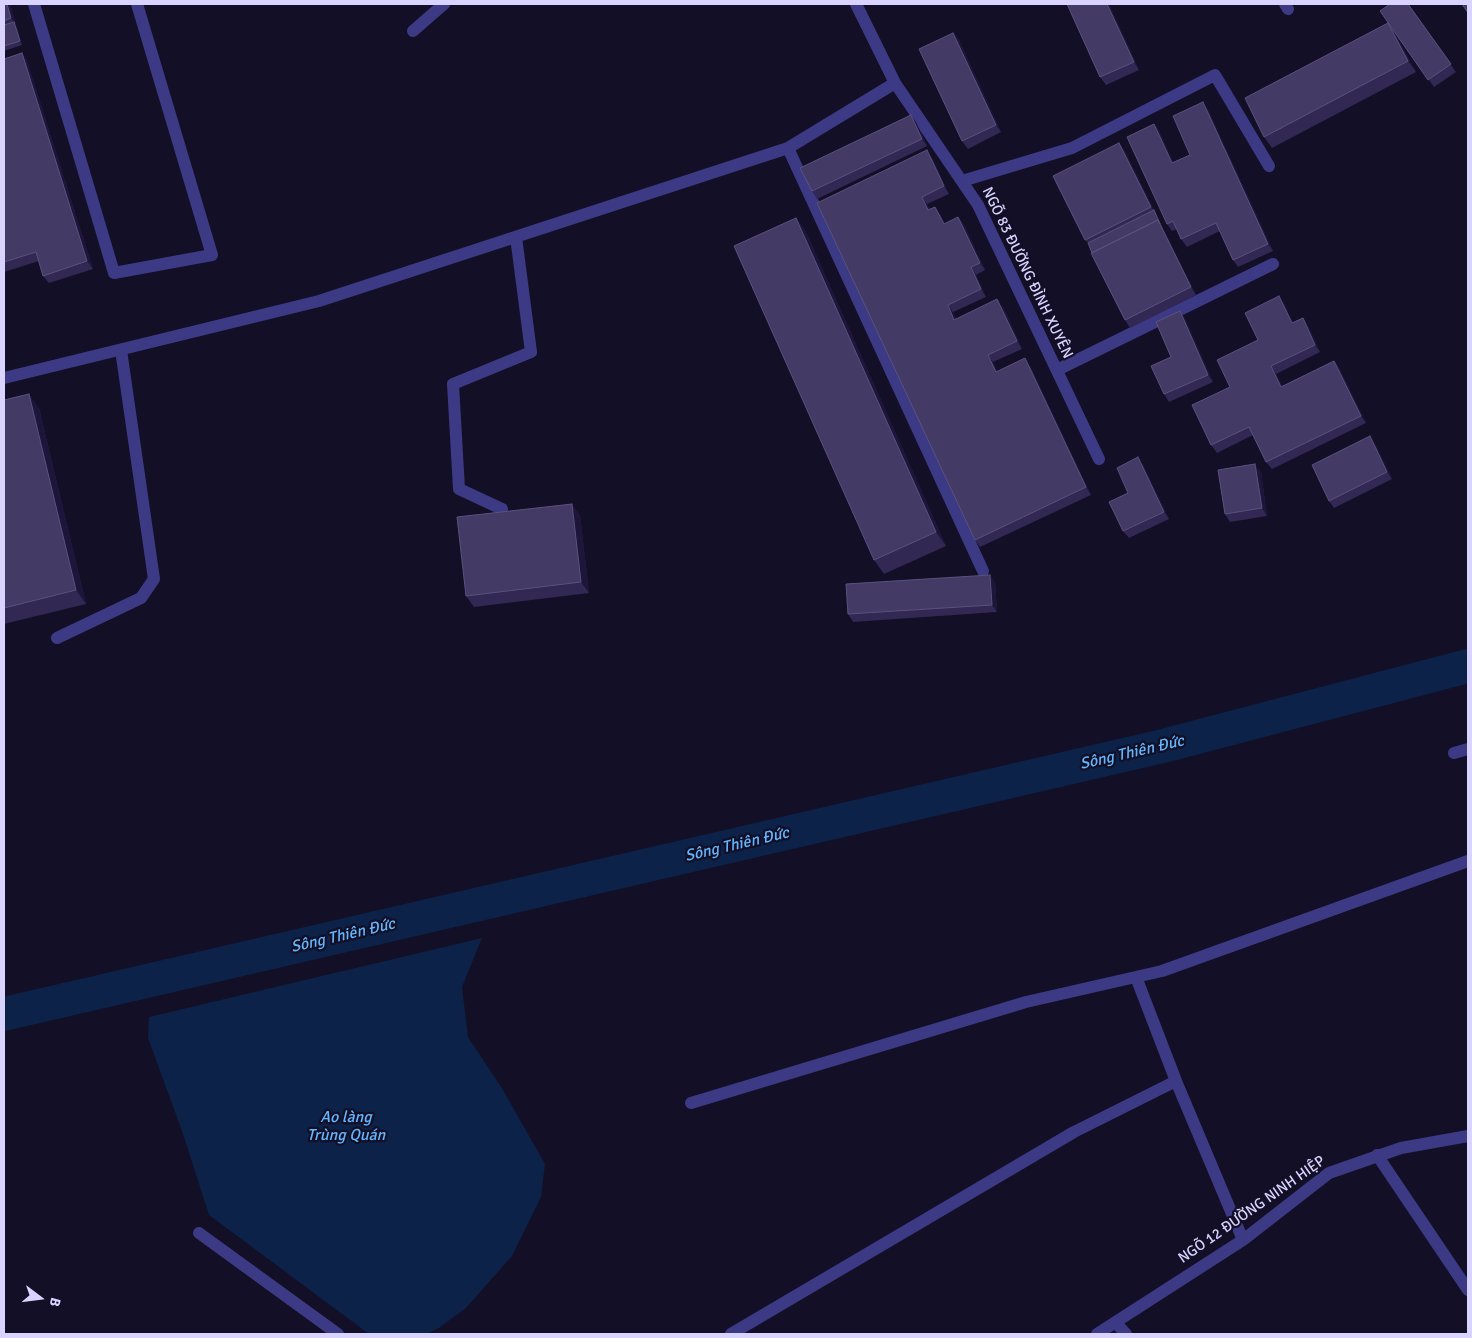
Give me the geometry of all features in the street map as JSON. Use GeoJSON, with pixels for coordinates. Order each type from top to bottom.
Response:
{"type":"FeatureCollection","features":[{"type":"Feature","properties":{"kind":"street"},"geometry":{"type":"LineString","coordinates":[[34,4],[114,273],[212,255],[137,4]]}},
{"type":"Feature","properties":{"kind":"street"},"geometry":{"type":"LineString","coordinates":[[413,31],[444,4]]}},
{"type":"Feature","properties":{"kind":"street","name":"NGÕ 83 ĐƯỜNG ĐÌNH XUYÊN"},"geometry":{"type":"LineString","coordinates":[[856,4],[895,83],[978,205],[1099,459]]}},
{"type":"Feature","properties":{"kind":"street"},"geometry":{"type":"LineString","coordinates":[[962,181],[1072,148],[1215,75],[1269,166]]}},
{"type":"Feature","properties":{"kind":"street"},"geometry":{"type":"LineString","coordinates":[[4,378],[319,302],[788,148],[895,83]]}},
{"type":"Feature","properties":{"kind":"street"},"geometry":{"type":"LineString","coordinates":[[788,148],[983,571]]}},
{"type":"Feature","properties":{"kind":"street"},"geometry":{"type":"LineString","coordinates":[[502,509],[458,489],[453,384],[531,352],[516,238]]}},
{"type":"Feature","properties":{"kind":"street"},"geometry":{"type":"LineString","coordinates":[[1057,370],[1273,264]]}},
{"type":"Feature","properties":{"kind":"street"},"geometry":{"type":"LineString","coordinates":[[57,638],[141,598],[154,579],[121,350]]}},
{"type":"Feature","properties":{"kind":"street"},"geometry":{"type":"LineString","coordinates":[[1454,753],[1468,749]]}},
{"type":"Feature","properties":{"kind":"street"},"geometry":{"type":"LineString","coordinates":[[691,1103],[1026,1002],[1172,968],[1468,862]]}},
{"type":"Feature","properties":{"kind":"street"},"geometry":{"type":"LineString","coordinates":[[1136,977],[1176,1081],[1243,1240]]}},
{"type":"Feature","properties":{"kind":"street"},"geometry":{"type":"LineString","coordinates":[[731,1334],[1074,1132],[1176,1081]]}},
{"type":"Feature","properties":{"kind":"street","name":"NGÕ 12 ĐƯỜNG NINH HIỆP"},"geometry":{"type":"LineString","coordinates":[[1097,1334],[1243,1240],[1329,1172],[1401,1148],[1468,1136]]}},
{"type":"Feature","properties":{"kind":"street"},"geometry":{"type":"LineString","coordinates":[[1377,1156],[1468,1290]]}},
{"type":"Feature","properties":{"kind":"street"},"geometry":{"type":"LineString","coordinates":[[199,1233],[338,1334]]}},
{"type":"Feature","properties":{"kind":"street"},"geometry":{"type":"LineString","coordinates":[[1116,1323],[1126,1334]]}},
{"type":"Feature","properties":{"kind":"water","name":"Ao làng Trùng Quán"},"geometry":{"type":"Polygon","coordinates":[[[482,938],[462,987],[468,1037],[503,1090],[545,1164],[541,1197],[512,1256],[466,1308],[439,1328],[426,1334],[369,1334],[209,1215],[182,1131],[148,1038],[149,1017],[482,938]]]}},
{"type":"Feature","properties":{"kind":"building"},"geometry":{"type":"Polygon","coordinates":[[[4,4],[7,4],[11,18],[4,21],[4,4]]]}},
{"type":"Feature","properties":{"kind":"building"},"geometry":{"type":"Polygon","coordinates":[[[1067,4],[1107,4],[1134,62],[1100,77],[1067,4]]]}},
{"type":"Feature","properties":{"kind":"building"},"geometry":{"type":"Polygon","coordinates":[[[1390,4],[1408,4],[1451,64],[1428,80],[1380,11],[1390,4]]]}},
{"type":"Feature","properties":{"kind":"building"},"geometry":{"type":"Polygon","coordinates":[[[1462,4],[1468,4],[1468,13],[1462,4]]]}},
{"type":"Feature","properties":{"kind":"building"},"geometry":{"type":"Polygon","coordinates":[[[14,22],[20,41],[4,46],[4,25],[14,22]]]}},
{"type":"Feature","properties":{"kind":"building"},"geometry":{"type":"Polygon","coordinates":[[[1388,23],[1408,61],[1264,137],[1245,98],[1388,23]]]}},
{"type":"Feature","properties":{"kind":"building"},"geometry":{"type":"Polygon","coordinates":[[[953,33],[996,125],[962,141],[919,49],[953,33]]]}},
{"type":"Feature","properties":{"kind":"building"},"geometry":{"type":"Polygon","coordinates":[[[22,53],[87,261],[43,276],[36,252],[4,262],[4,59],[22,53]]]}},
{"type":"Feature","properties":{"kind":"building"},"geometry":{"type":"Polygon","coordinates":[[[1203,102],[1268,244],[1233,260],[1216,223],[1181,239],[1173,221],[1167,224],[1127,137],[1154,124],[1172,163],[1190,155],[1173,116],[1203,102]]]}},
{"type":"Feature","properties":{"kind":"building"},"geometry":{"type":"Polygon","coordinates":[[[911,115],[922,139],[812,191],[800,168],[911,115]]]}},
{"type":"Feature","properties":{"kind":"building"},"geometry":{"type":"Polygon","coordinates":[[[1119,143],[1151,207],[1085,240],[1053,176],[1119,143]]]}},
{"type":"Feature","properties":{"kind":"building"},"geometry":{"type":"Polygon","coordinates":[[[927,150],[944,186],[922,197],[928,210],[935,207],[944,224],[958,217],[980,263],[971,267],[981,289],[948,305],[954,320],[997,299],[1017,341],[988,355],[996,372],[1025,358],[1086,487],[975,540],[817,203],[927,150]]]}},
{"type":"Feature","properties":{"kind":"building"},"geometry":{"type":"Polygon","coordinates":[[[1154,210],[1160,224],[1158,220],[1092,253],[1088,243],[1154,210]]]}},
{"type":"Feature","properties":{"kind":"building"},"geometry":{"type":"Polygon","coordinates":[[[796,218],[936,532],[874,560],[734,246],[796,218]]]}},
{"type":"Feature","properties":{"kind":"building"},"geometry":{"type":"Polygon","coordinates":[[[1158,220],[1191,287],[1125,320],[1091,253],[1158,220]]]}},
{"type":"Feature","properties":{"kind":"building"},"geometry":{"type":"Polygon","coordinates":[[[1279,296],[1292,323],[1303,318],[1315,345],[1271,366],[1281,387],[1334,361],[1361,416],[1266,462],[1249,427],[1211,445],[1192,405],[1230,387],[1217,360],[1258,340],[1245,313],[1279,296]]]}},
{"type":"Feature","properties":{"kind":"building"},"geometry":{"type":"Polygon","coordinates":[[[1180,311],[1208,375],[1164,394],[1151,366],[1171,357],[1156,322],[1180,311]]]}},
{"type":"Feature","properties":{"kind":"building"},"geometry":{"type":"Polygon","coordinates":[[[29,394],[76,590],[4,608],[4,400],[29,394]]]}},
{"type":"Feature","properties":{"kind":"building"},"geometry":{"type":"Polygon","coordinates":[[[1370,436],[1387,472],[1329,501],[1312,465],[1370,436]]]}},
{"type":"Feature","properties":{"kind":"building"},"geometry":{"type":"Polygon","coordinates":[[[1138,457],[1164,512],[1123,531],[1109,502],[1128,493],[1117,468],[1138,457]]]}},
{"type":"Feature","properties":{"kind":"building"},"geometry":{"type":"Polygon","coordinates":[[[1255,464],[1262,508],[1225,514],[1218,470],[1255,464]]]}},
{"type":"Feature","properties":{"kind":"building"},"geometry":{"type":"Polygon","coordinates":[[[572,504],[581,582],[466,596],[457,517],[572,504]]]}},
{"type":"Feature","properties":{"kind":"building"},"geometry":{"type":"Polygon","coordinates":[[[990,575],[992,605],[848,614],[846,584],[990,575]]]}},
{"type":"Feature","properties":{"kind":"waterway","name":"Sông Thiên Đức"},"geometry":{"type":"LineString","coordinates":[[4,1014],[1163,746],[1468,666]]}}]}
